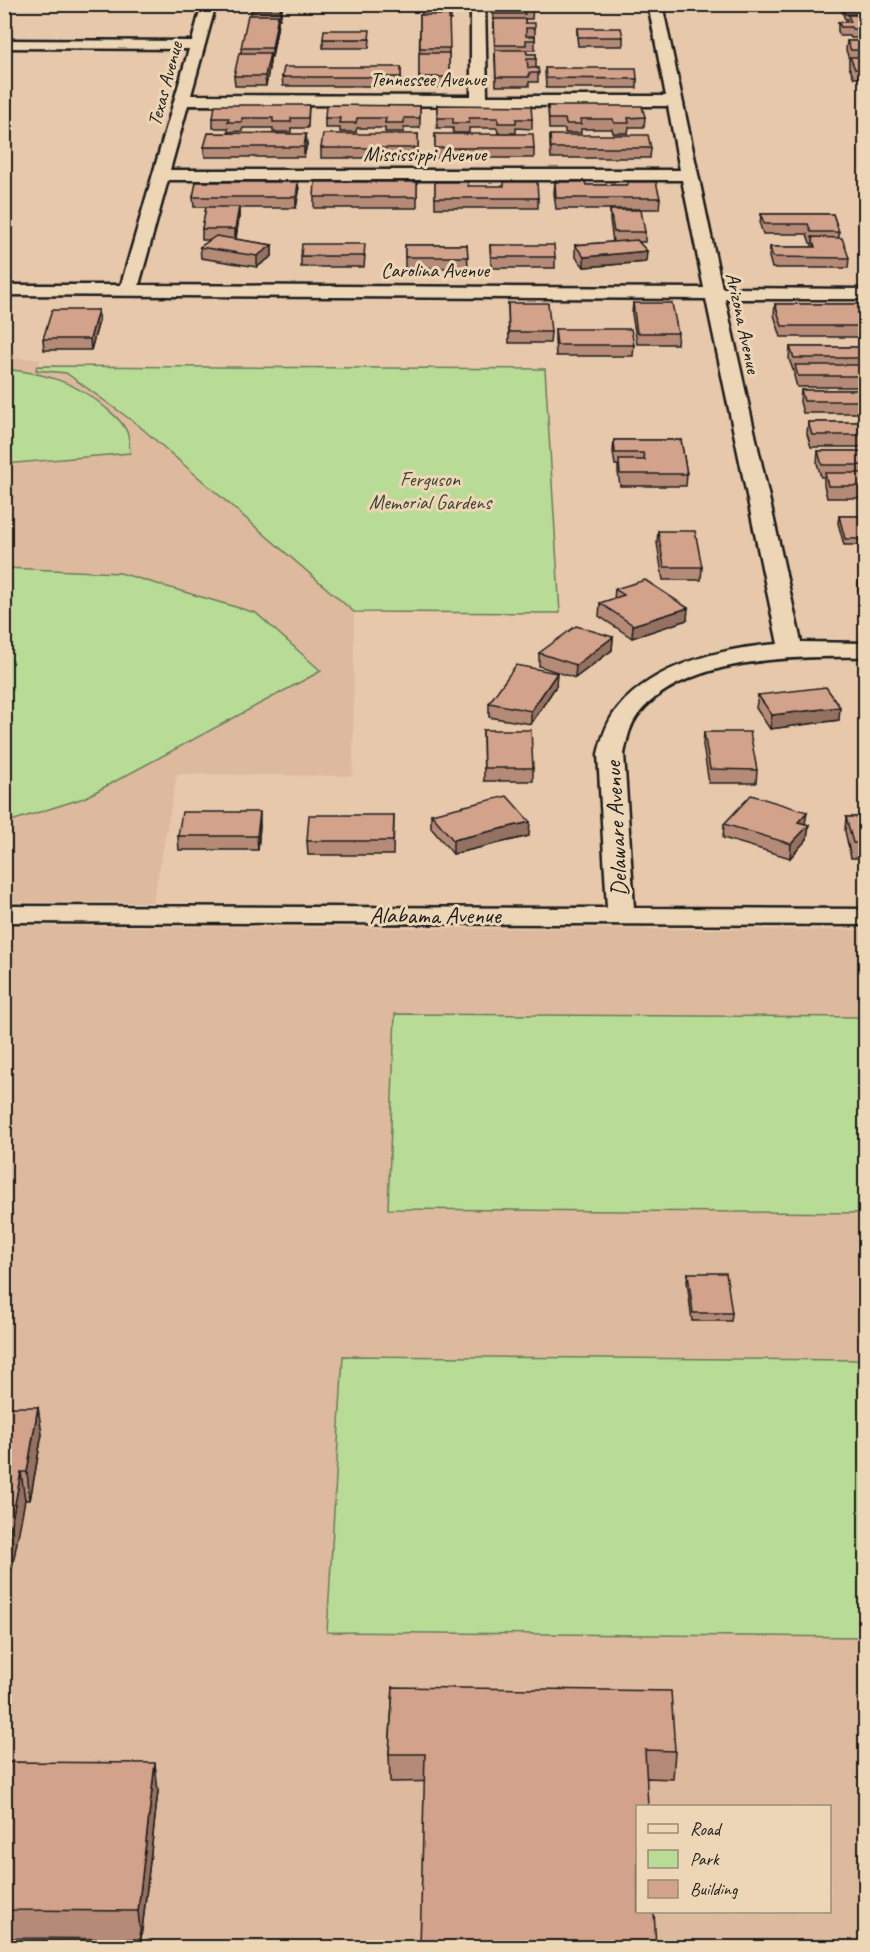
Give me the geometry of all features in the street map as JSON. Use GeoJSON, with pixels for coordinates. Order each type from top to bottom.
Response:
{"type":"FeatureCollection","features":[{"type":"Feature","properties":{"kind":"street","name":"Texas Avenue"},"geometry":{"type":"LineString","coordinates":[[128,291],[209,4]]}},
{"type":"Feature","properties":{"kind":"street"},"geometry":{"type":"LineString","coordinates":[[478,4],[479,100]]}},
{"type":"Feature","properties":{"kind":"street","name":"Arizona Avenue"},"geometry":{"type":"LineString","coordinates":[[655,4],[688,175],[791,650]]}},
{"type":"Feature","properties":{"kind":"street"},"geometry":{"type":"LineString","coordinates":[[4,44],[197,45]]}},
{"type":"Feature","properties":{"kind":"street","name":"Tennessee Avenue"},"geometry":{"type":"LineString","coordinates":[[183,100],[673,101]]}},
{"type":"Feature","properties":{"kind":"street","name":"Mississippi Avenue"},"geometry":{"type":"LineString","coordinates":[[161,175],[688,175]]}},
{"type":"Feature","properties":{"kind":"street","name":"Carolina Avenue"},"geometry":{"type":"LineString","coordinates":[[4,291],[866,294]]}},
{"type":"Feature","properties":{"kind":"street","name":"Delaware Avenue"},"geometry":{"type":"LineString","coordinates":[[621,915],[611,754],[616,730],[635,703],[659,685],[691,669],[740,657],[791,650],[866,650]]}},
{"type":"Feature","properties":{"kind":"street","name":"Alabama Avenue"},"geometry":{"type":"LineString","coordinates":[[4,914],[866,916]]}},
{"type":"Feature","properties":{"kind":"shaded area"},"geometry":{"type":"Polygon","coordinates":[[[5,358],[40,359],[36,370],[66,373],[138,425],[354,612],[353,776],[177,774],[153,902],[5,902],[5,358]]]}},
{"type":"Feature","properties":{"kind":"shaded area"},"geometry":{"type":"Polygon","coordinates":[[[4,926],[865,930],[865,1947],[5,1947],[4,926]]]}},
{"type":"Feature","properties":{"kind":"green space","name":"Ferguson Memorial Gardens"},"geometry":{"type":"Polygon","coordinates":[[[37,366],[545,369],[560,613],[354,612],[138,425],[66,373],[36,370],[37,366]]]}},
{"type":"Feature","properties":{"kind":"green space"},"geometry":{"type":"Polygon","coordinates":[[[5,369],[59,380],[96,400],[124,427],[128,435],[130,453],[5,464],[5,369]]]}},
{"type":"Feature","properties":{"kind":"green space"},"geometry":{"type":"Polygon","coordinates":[[[5,568],[120,573],[256,613],[321,671],[84,798],[5,823],[5,568]]]}},
{"type":"Feature","properties":{"kind":"green space"},"geometry":{"type":"Polygon","coordinates":[[[395,1014],[865,1017],[865,1213],[388,1209],[395,1014]]]}},
{"type":"Feature","properties":{"kind":"green space"},"geometry":{"type":"Polygon","coordinates":[[[343,1356],[865,1360],[865,1637],[327,1632],[343,1356]]]}},
{"type":"Feature","properties":{"kind":"building"},"geometry":{"type":"Polygon","coordinates":[[[252,4],[281,4],[280,10],[251,10],[252,4]]]}},
{"type":"Feature","properties":{"kind":"building"},"geometry":{"type":"Polygon","coordinates":[[[422,4],[451,4],[451,11],[422,11],[422,4]]]}},
{"type":"Feature","properties":{"kind":"building"},"geometry":{"type":"Polygon","coordinates":[[[494,4],[532,5],[532,10],[524,10],[525,14],[494,14],[494,4]]]}},
{"type":"Feature","properties":{"kind":"building"},"geometry":{"type":"Polygon","coordinates":[[[841,4],[864,4],[866,14],[845,14],[841,4]]]}},
{"type":"Feature","properties":{"kind":"building"},"geometry":{"type":"Polygon","coordinates":[[[248,15],[278,15],[272,48],[241,48],[248,15]]]}},
{"type":"Feature","properties":{"kind":"building"},"geometry":{"type":"Polygon","coordinates":[[[420,15],[449,15],[450,48],[420,48],[420,15]]]}},
{"type":"Feature","properties":{"kind":"building"},"geometry":{"type":"Polygon","coordinates":[[[848,15],[866,15],[866,29],[841,27],[838,22],[851,22],[848,15]]]}},
{"type":"Feature","properties":{"kind":"building"},"geometry":{"type":"Polygon","coordinates":[[[494,19],[525,19],[525,23],[535,23],[535,28],[526,28],[526,36],[535,36],[535,40],[526,40],[526,45],[495,45],[494,19]]]}},
{"type":"Feature","properties":{"kind":"building"},"geometry":{"type":"Polygon","coordinates":[[[577,28],[621,28],[623,37],[578,37],[577,28]]]}},
{"type":"Feature","properties":{"kind":"building"},"geometry":{"type":"Polygon","coordinates":[[[324,30],[370,30],[369,39],[323,39],[324,30]]]}},
{"type":"Feature","properties":{"kind":"building"},"geometry":{"type":"Polygon","coordinates":[[[858,36],[866,36],[866,50],[851,50],[847,41],[860,41],[858,36]]]}},
{"type":"Feature","properties":{"kind":"building"},"geometry":{"type":"Polygon","coordinates":[[[495,50],[526,50],[527,54],[536,54],[536,59],[527,59],[528,68],[538,68],[539,73],[529,73],[529,77],[496,77],[495,50]]]}},
{"type":"Feature","properties":{"kind":"building"},"geometry":{"type":"Polygon","coordinates":[[[239,53],[270,53],[265,76],[234,76],[239,53]]]}},
{"type":"Feature","properties":{"kind":"building"},"geometry":{"type":"Polygon","coordinates":[[[419,53],[449,53],[449,77],[419,77],[419,53]]]}},
{"type":"Feature","properties":{"kind":"building"},"geometry":{"type":"Polygon","coordinates":[[[850,57],[866,57],[866,70],[855,69],[850,57]]]}},
{"type":"Feature","properties":{"kind":"building"},"geometry":{"type":"Polygon","coordinates":[[[284,67],[401,67],[401,77],[282,77],[284,67]]]}},
{"type":"Feature","properties":{"kind":"building"},"geometry":{"type":"Polygon","coordinates":[[[545,68],[636,68],[637,79],[546,78],[545,68]]]}},
{"type":"Feature","properties":{"kind":"building"},"geometry":{"type":"Polygon","coordinates":[[[215,105],[309,105],[308,118],[291,118],[291,122],[273,122],[273,118],[242,118],[242,122],[228,122],[229,118],[213,118],[215,105]]]}},
{"type":"Feature","properties":{"kind":"building"},"geometry":{"type":"Polygon","coordinates":[[[326,105],[420,106],[420,118],[404,118],[404,123],[385,123],[386,118],[357,118],[356,123],[339,123],[340,118],[325,118],[326,105]]]}},
{"type":"Feature","properties":{"kind":"building"},"geometry":{"type":"Polygon","coordinates":[[[437,105],[531,106],[532,119],[516,119],[516,123],[498,123],[498,118],[469,118],[469,123],[453,123],[453,118],[437,118],[437,105]]]}},
{"type":"Feature","properties":{"kind":"building"},"geometry":{"type":"Polygon","coordinates":[[[548,106],[642,106],[645,117],[628,118],[629,123],[614,123],[613,119],[580,119],[581,124],[566,124],[565,119],[549,119],[548,106]]]}},
{"type":"Feature","properties":{"kind":"building"},"geometry":{"type":"Polygon","coordinates":[[[208,133],[306,134],[304,147],[204,147],[208,133]]]}},
{"type":"Feature","properties":{"kind":"building"},"geometry":{"type":"Polygon","coordinates":[[[323,134],[418,134],[418,148],[321,148],[323,134]]]}},
{"type":"Feature","properties":{"kind":"building"},"geometry":{"type":"Polygon","coordinates":[[[435,134],[533,134],[534,148],[435,148],[435,134]]]}},
{"type":"Feature","properties":{"kind":"building"},"geometry":{"type":"Polygon","coordinates":[[[550,135],[648,135],[651,148],[551,148],[550,135]]]}},
{"type":"Feature","properties":{"kind":"building"},"geometry":{"type":"Polygon","coordinates":[[[196,182],[298,182],[296,197],[193,197],[196,182]]]}},
{"type":"Feature","properties":{"kind":"building"},"geometry":{"type":"Polygon","coordinates":[[[315,182],[417,182],[417,197],[314,197],[315,182]]]}},
{"type":"Feature","properties":{"kind":"building"},"geometry":{"type":"Polygon","coordinates":[[[435,182],[468,182],[468,186],[504,186],[504,182],[537,182],[538,198],[435,198],[435,182]]]}},
{"type":"Feature","properties":{"kind":"building"},"geometry":{"type":"Polygon","coordinates":[[[555,182],[628,185],[627,182],[656,182],[660,198],[556,198],[555,182]]]}},
{"type":"Feature","properties":{"kind":"building"},"geometry":{"type":"Polygon","coordinates":[[[206,207],[239,207],[235,229],[202,229],[206,207]]]}},
{"type":"Feature","properties":{"kind":"building"},"geometry":{"type":"Polygon","coordinates":[[[610,210],[641,210],[645,232],[614,232],[610,210]]]}},
{"type":"Feature","properties":{"kind":"building"},"geometry":{"type":"Polygon","coordinates":[[[761,214],[833,214],[839,232],[811,232],[808,224],[764,224],[761,214]]]}},
{"type":"Feature","properties":{"kind":"building"},"geometry":{"type":"Polygon","coordinates":[[[216,236],[272,245],[257,256],[200,247],[216,236]]]}},
{"type":"Feature","properties":{"kind":"building"},"geometry":{"type":"Polygon","coordinates":[[[812,237],[842,238],[849,258],[773,257],[770,247],[815,247],[812,237]]]}},
{"type":"Feature","properties":{"kind":"building"},"geometry":{"type":"Polygon","coordinates":[[[637,240],[647,251],[584,257],[575,245],[637,240]]]}},
{"type":"Feature","properties":{"kind":"building"},"geometry":{"type":"Polygon","coordinates":[[[302,244],[365,244],[364,256],[301,256],[302,244]]]}},
{"type":"Feature","properties":{"kind":"building"},"geometry":{"type":"Polygon","coordinates":[[[405,245],[467,245],[468,257],[405,257],[405,245]]]}},
{"type":"Feature","properties":{"kind":"building"},"geometry":{"type":"Polygon","coordinates":[[[490,245],[554,245],[555,257],[491,257],[490,245]]]}},
{"type":"Feature","properties":{"kind":"building"},"geometry":{"type":"Polygon","coordinates":[[[508,303],[548,303],[551,332],[509,332],[508,303]]]}},
{"type":"Feature","properties":{"kind":"building"},"geometry":{"type":"Polygon","coordinates":[[[633,303],[672,303],[678,333],[637,333],[633,303]]]}},
{"type":"Feature","properties":{"kind":"building"},"geometry":{"type":"Polygon","coordinates":[[[775,304],[866,304],[866,326],[782,326],[775,304]]]}},
{"type":"Feature","properties":{"kind":"building"},"geometry":{"type":"Polygon","coordinates":[[[52,310],[98,310],[90,339],[43,339],[52,310]]]}},
{"type":"Feature","properties":{"kind":"building"},"geometry":{"type":"Polygon","coordinates":[[[555,329],[631,329],[634,345],[557,345],[555,329]]]}},
{"type":"Feature","properties":{"kind":"building"},"geometry":{"type":"Polygon","coordinates":[[[790,347],[866,347],[866,358],[794,358],[790,347]]]}},
{"type":"Feature","properties":{"kind":"building"},"geometry":{"type":"Polygon","coordinates":[[[795,365],[866,365],[866,376],[798,376],[795,365]]]}},
{"type":"Feature","properties":{"kind":"building"},"geometry":{"type":"Polygon","coordinates":[[[801,390],[866,390],[866,401],[804,401],[801,390]]]}},
{"type":"Feature","properties":{"kind":"building"},"geometry":{"type":"Polygon","coordinates":[[[808,422],[866,422],[866,435],[812,435],[808,422]]]}},
{"type":"Feature","properties":{"kind":"building"},"geometry":{"type":"Polygon","coordinates":[[[614,440],[681,440],[687,474],[620,474],[619,460],[645,460],[643,453],[615,453],[614,440]]]}},
{"type":"Feature","properties":{"kind":"building"},"geometry":{"type":"Polygon","coordinates":[[[818,451],[866,451],[866,465],[822,465],[818,451]]]}},
{"type":"Feature","properties":{"kind":"building"},"geometry":{"type":"Polygon","coordinates":[[[825,473],[866,473],[866,486],[828,486],[825,473]]]}},
{"type":"Feature","properties":{"kind":"building"},"geometry":{"type":"Polygon","coordinates":[[[839,516],[866,516],[866,539],[845,539],[839,516]]]}},
{"type":"Feature","properties":{"kind":"building"},"geometry":{"type":"Polygon","coordinates":[[[658,531],[695,531],[702,567],[664,567],[658,531]]]}},
{"type":"Feature","properties":{"kind":"building"},"geometry":{"type":"Polygon","coordinates":[[[645,580],[688,608],[633,625],[600,603],[624,595],[615,589],[645,580]]]}},
{"type":"Feature","properties":{"kind":"building"},"geometry":{"type":"Polygon","coordinates":[[[576,626],[613,637],[576,665],[539,653],[576,626]]]}},
{"type":"Feature","properties":{"kind":"building"},"geometry":{"type":"Polygon","coordinates":[[[516,665],[557,673],[531,711],[489,703],[516,665]]]}},
{"type":"Feature","properties":{"kind":"building"},"geometry":{"type":"Polygon","coordinates":[[[826,687],[840,707],[772,715],[758,695],[826,687]]]}},
{"type":"Feature","properties":{"kind":"building"},"geometry":{"type":"Polygon","coordinates":[[[483,730],[531,730],[533,768],[484,768],[483,730]]]}},
{"type":"Feature","properties":{"kind":"building"},"geometry":{"type":"Polygon","coordinates":[[[704,732],[750,732],[757,770],[710,769],[704,732]]]}},
{"type":"Feature","properties":{"kind":"building"},"geometry":{"type":"Polygon","coordinates":[[[751,795],[807,812],[798,822],[809,825],[791,844],[724,824],[751,795]]]}},
{"type":"Feature","properties":{"kind":"building"},"geometry":{"type":"Polygon","coordinates":[[[507,796],[530,822],[453,840],[431,814],[507,796]]]}},
{"type":"Feature","properties":{"kind":"building"},"geometry":{"type":"Polygon","coordinates":[[[182,812],[260,812],[257,836],[178,836],[182,812]]]}},
{"type":"Feature","properties":{"kind":"building"},"geometry":{"type":"Polygon","coordinates":[[[309,815],[394,815],[393,841],[307,841],[309,815]]]}},
{"type":"Feature","properties":{"kind":"building"},"geometry":{"type":"Polygon","coordinates":[[[846,817],[866,817],[866,843],[853,843],[846,817]]]}},
{"type":"Feature","properties":{"kind":"building"},"geometry":{"type":"Polygon","coordinates":[[[688,1273],[726,1273],[732,1313],[693,1313],[688,1273]]]}},
{"type":"Feature","properties":{"kind":"building"},"geometry":{"type":"Polygon","coordinates":[[[4,1407],[38,1407],[27,1472],[21,1472],[4,1561],[4,1407]]]}},
{"type":"Feature","properties":{"kind":"building"},"geometry":{"type":"Polygon","coordinates":[[[393,1687],[671,1691],[675,1751],[645,1750],[648,1805],[636,1805],[636,1913],[654,1913],[656,1947],[420,1947],[425,1754],[389,1754],[393,1687]]]}},
{"type":"Feature","properties":{"kind":"building"},"geometry":{"type":"Polygon","coordinates":[[[4,1762],[155,1763],[138,1911],[4,1910],[4,1762]]]}}]}
